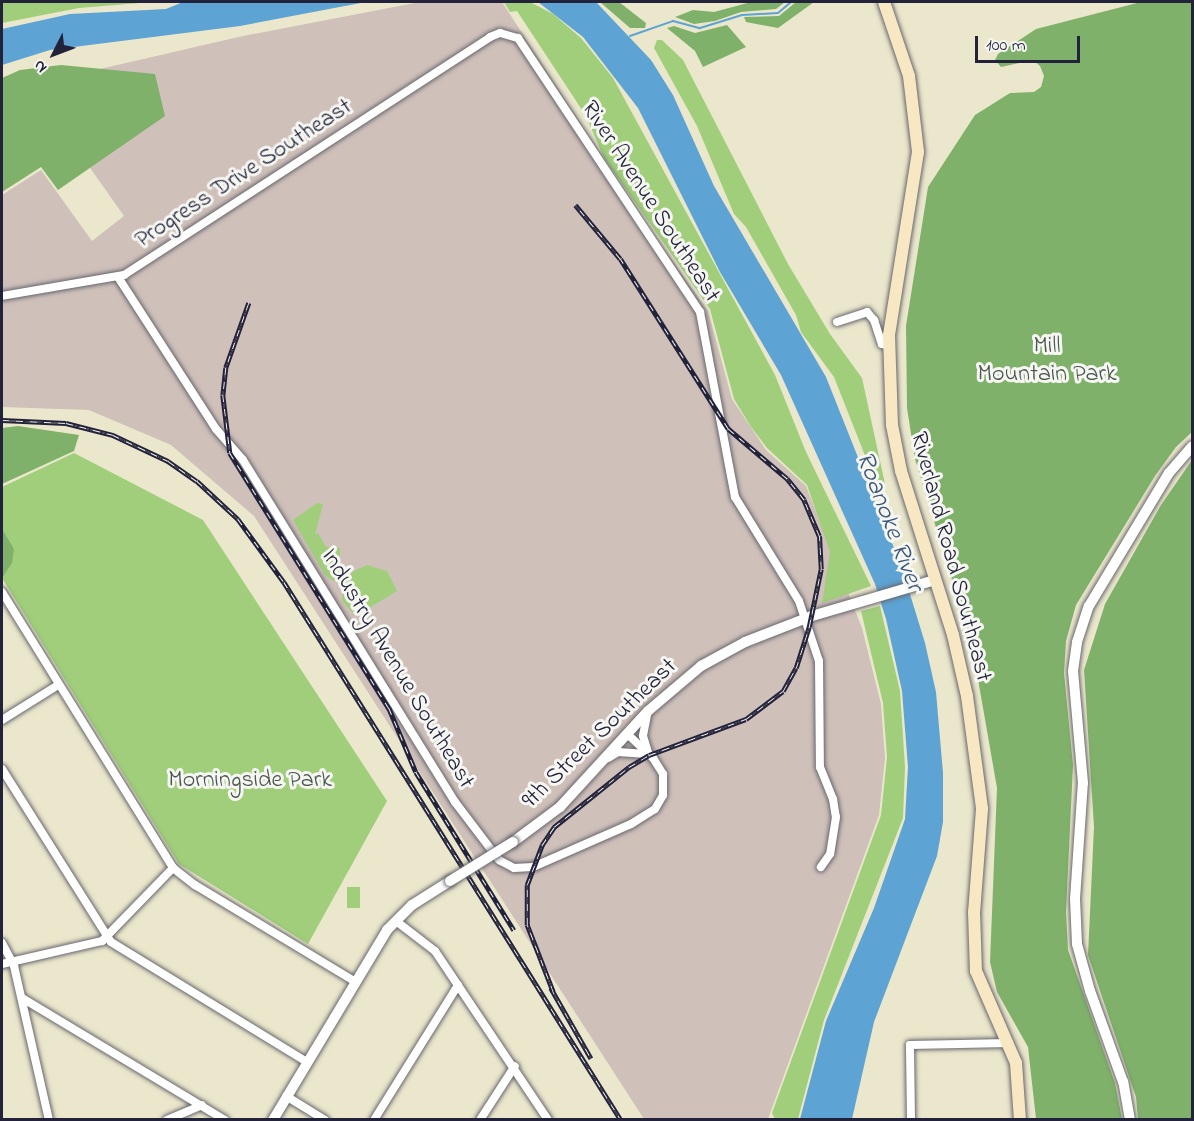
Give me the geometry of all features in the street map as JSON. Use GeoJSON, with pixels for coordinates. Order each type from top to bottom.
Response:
{"type":"FeatureCollection","features":[{"type":"Feature","properties":{"kind":"main road","name":"Riverland Road Southeast"},"geometry":{"type":"LineString","coordinates":[[884,2],[909,76],[918,152],[889,346],[896,450],[960,664],[981,785],[982,832],[974,912],[976,971],[984,997],[1009,1043],[1019,1081],[1020,1119]]}},
{"type":"Feature","properties":{"kind":"street","name":"River Avenue Southeast"},"geometry":{"type":"LineString","coordinates":[[489,37],[506,33],[523,43],[613,185],[696,302],[704,322],[718,422],[735,496],[795,593],[806,619],[821,680],[820,767],[833,798],[836,817],[830,854],[821,867]]}},
{"type":"Feature","properties":{"kind":"street","name":"Progress Drive Southeast"},"geometry":{"type":"LineString","coordinates":[[2,296],[118,277],[489,37]]}},
{"type":"Feature","properties":{"kind":"street","name":"Industry Avenue Southeast"},"geometry":{"type":"LineString","coordinates":[[118,277],[216,429],[243,460],[282,519],[455,802],[499,860],[514,868],[533,867],[649,814],[660,803],[664,789],[663,774],[649,755],[627,734]]}},
{"type":"Feature","properties":{"kind":"street"},"geometry":{"type":"LineString","coordinates":[[837,322],[867,312],[874,320],[882,344],[889,346]]}},
{"type":"Feature","properties":{"kind":"street"},"geometry":{"type":"LineString","coordinates":[[1130,1119],[1123,1082],[1089,991],[1077,944],[1075,899],[1083,783],[1073,671],[1077,642],[1089,606],[1169,473],[1192,447]]}},
{"type":"Feature","properties":{"kind":"street","name":"9th Street Southeast"},"geometry":{"type":"LineString","coordinates":[[273,1119],[396,921],[450,881],[513,842],[560,807],[648,711],[683,679],[726,651],[806,619],[935,580]]}},
{"type":"Feature","properties":{"kind":"street"},"geometry":{"type":"LineString","coordinates":[[2,592],[173,868],[195,885],[356,982]]}},
{"type":"Feature","properties":{"kind":"street"},"geometry":{"type":"LineString","coordinates":[[2,720],[58,685]]}},
{"type":"Feature","properties":{"kind":"street"},"geometry":{"type":"LineString","coordinates":[[600,763],[618,752],[649,755],[643,726],[648,711]]}},
{"type":"Feature","properties":{"kind":"street"},"geometry":{"type":"LineString","coordinates":[[2,769],[108,938],[307,1062]]}},
{"type":"Feature","properties":{"kind":"street"},"geometry":{"type":"LineString","coordinates":[[2,964],[108,938],[173,868]]}},
{"type":"Feature","properties":{"kind":"street"},"geometry":{"type":"LineString","coordinates":[[396,921],[428,943],[515,1066],[548,1119]]}},
{"type":"Feature","properties":{"kind":"street"},"geometry":{"type":"LineString","coordinates":[[2,943],[13,962],[49,1119]]}},
{"type":"Feature","properties":{"kind":"street"},"geometry":{"type":"LineString","coordinates":[[374,1119],[458,985]]}},
{"type":"Feature","properties":{"kind":"street"},"geometry":{"type":"LineString","coordinates":[[22,998],[225,1119]]}},
{"type":"Feature","properties":{"kind":"street"},"geometry":{"type":"LineString","coordinates":[[911,1119],[910,1045],[1009,1043]]}},
{"type":"Feature","properties":{"kind":"street"},"geometry":{"type":"LineString","coordinates":[[480,1119],[515,1066]]}},
{"type":"Feature","properties":{"kind":"street"},"geometry":{"type":"LineString","coordinates":[[286,1096],[325,1119]]}},
{"type":"Feature","properties":{"kind":"street"},"geometry":{"type":"LineString","coordinates":[[167,1119],[202,1105]]}},
{"type":"Feature","properties":{"kind":"shaded area"},"geometry":{"type":"Polygon","coordinates":[[[420,2],[502,2],[640,215],[708,311],[732,399],[766,450],[806,486],[862,628],[881,704],[885,758],[879,815],[768,1119],[644,1119],[254,516],[171,445],[89,410],[2,407],[2,195],[41,170],[92,241],[124,216],[76,148],[100,69],[243,36],[420,2]]]}},
{"type":"Feature","properties":{"kind":"green space"},"geometry":{"type":"Polygon","coordinates":[[[2,2],[152,2],[79,8],[2,23],[2,2]]]}},
{"type":"Feature","properties":{"kind":"green space"},"geometry":{"type":"Polygon","coordinates":[[[504,2],[530,2],[553,14],[581,38],[613,78],[775,375],[806,452],[871,586],[822,603],[830,552],[807,485],[767,448],[751,427],[734,399],[710,309],[604,158],[586,116],[517,11],[510,12],[504,2]]]}},
{"type":"Feature","properties":{"kind":"green space"},"geometry":{"type":"Polygon","coordinates":[[[600,2],[619,2],[646,23],[645,28],[630,28],[600,2]]]}},
{"type":"Feature","properties":{"kind":"green space"},"geometry":{"type":"Polygon","coordinates":[[[751,2],[785,2],[776,9],[741,12],[715,21],[694,24],[675,17],[693,10],[714,12],[751,2]]]}},
{"type":"Feature","properties":{"kind":"green space"},"geometry":{"type":"Polygon","coordinates":[[[796,2],[814,2],[778,28],[746,22],[744,17],[779,16],[796,2]]]}},
{"type":"Feature","properties":{"kind":"green space","name":"Mill Mountain Park"},"geometry":{"type":"Polygon","coordinates":[[[1141,2],[1192,2],[1192,432],[1176,447],[1155,476],[1076,605],[1066,641],[1064,673],[1073,765],[1066,912],[1068,950],[1115,1083],[1122,1119],[1036,1119],[1028,1047],[997,992],[990,962],[997,788],[972,645],[915,459],[907,408],[906,326],[928,187],[975,115],[1010,93],[1034,92],[1041,87],[1044,76],[1040,66],[1033,60],[1001,67],[995,60],[998,54],[1036,29],[1141,2]]]}},
{"type":"Feature","properties":{"kind":"green space"},"geometry":{"type":"Polygon","coordinates":[[[727,25],[746,47],[703,67],[695,51],[667,28],[674,26],[695,33],[727,25]]]}},
{"type":"Feature","properties":{"kind":"green space"},"geometry":{"type":"Polygon","coordinates":[[[657,40],[662,40],[683,60],[788,264],[830,334],[862,378],[885,484],[877,486],[834,377],[801,332],[796,315],[746,227],[734,214],[697,126],[654,48],[657,40]]]}},
{"type":"Feature","properties":{"kind":"green space"},"geometry":{"type":"Polygon","coordinates":[[[61,65],[155,74],[165,116],[58,190],[41,167],[2,192],[2,78],[20,70],[61,65]]]}},
{"type":"Feature","properties":{"kind":"green space"},"geometry":{"type":"Polygon","coordinates":[[[18,426],[79,435],[74,451],[2,484],[2,428],[18,426]]]}},
{"type":"Feature","properties":{"kind":"green space","name":"Morningside Park"},"geometry":{"type":"Polygon","coordinates":[[[74,453],[203,520],[387,801],[308,944],[179,864],[2,578],[2,487],[74,453]]]}},
{"type":"Feature","properties":{"kind":"green space"},"geometry":{"type":"Polygon","coordinates":[[[1192,460],[1192,1119],[1138,1119],[1136,1097],[1088,955],[1094,827],[1084,670],[1105,604],[1161,505],[1192,460]]]}},
{"type":"Feature","properties":{"kind":"green space"},"geometry":{"type":"Polygon","coordinates":[[[317,503],[323,504],[315,535],[318,533],[326,547],[340,548],[339,573],[333,581],[325,575],[293,520],[317,503]]]}},
{"type":"Feature","properties":{"kind":"green space"},"geometry":{"type":"Polygon","coordinates":[[[2,529],[14,549],[12,563],[2,578],[2,529]]]}},
{"type":"Feature","properties":{"kind":"green space"},"geometry":{"type":"Polygon","coordinates":[[[367,565],[387,571],[397,591],[364,611],[352,612],[342,601],[343,585],[352,572],[367,565]]]}},
{"type":"Feature","properties":{"kind":"green space"},"geometry":{"type":"Polygon","coordinates":[[[880,606],[900,691],[905,767],[903,818],[824,1020],[798,1119],[775,1119],[772,1113],[881,815],[887,757],[883,703],[861,611],[880,606]]]}},
{"type":"Feature","properties":{"kind":"green space"},"geometry":{"type":"Polygon","coordinates":[[[347,887],[360,887],[360,908],[347,908],[347,887]]]}},
{"type":"Feature","properties":{"kind":"water"},"geometry":{"type":"Polygon","coordinates":[[[183,2],[366,2],[240,26],[50,50],[2,65],[2,29],[70,14],[166,9],[183,2]]]}},
{"type":"Feature","properties":{"kind":"water"},"geometry":{"type":"Polygon","coordinates":[[[538,2],[596,2],[651,60],[673,95],[714,186],[826,377],[902,568],[925,643],[936,692],[943,773],[943,822],[937,856],[874,1022],[852,1119],[800,1119],[826,1021],[874,908],[905,819],[908,767],[902,691],[886,619],[875,584],[781,375],[720,272],[638,108],[583,37],[538,2]]]}},
{"type":"Feature","properties":{"kind":"waterway"},"geometry":{"type":"LineString","coordinates":[[630,36],[673,21],[700,28],[742,15],[778,13],[791,2]]}},
{"type":"Feature","properties":{"kind":"railway"},"geometry":{"type":"LineString","coordinates":[[553,992],[527,925],[527,885],[542,845],[554,827],[629,767],[649,755],[746,719],[783,691],[796,668],[809,627],[821,569],[819,536],[804,500],[787,479],[728,429],[620,259],[575,205]]}},
{"type":"Feature","properties":{"kind":"railway"},"geometry":{"type":"LineString","coordinates":[[249,303],[226,368],[223,395],[230,453],[389,708],[416,772],[514,930]]}},
{"type":"Feature","properties":{"kind":"railway"},"geometry":{"type":"LineString","coordinates":[[2,420],[66,423],[113,435],[168,461],[197,481],[238,519],[284,582],[621,1120]]}},
{"type":"Feature","properties":{"kind":"railway"},"geometry":{"type":"LineString","coordinates":[[551,988],[591,1058]]}},
{"type":"Feature","properties":{"kind":"water label","name":"Roanoke River"},"geometry":{"type":"Point","coordinates":[888,522]}}]}
